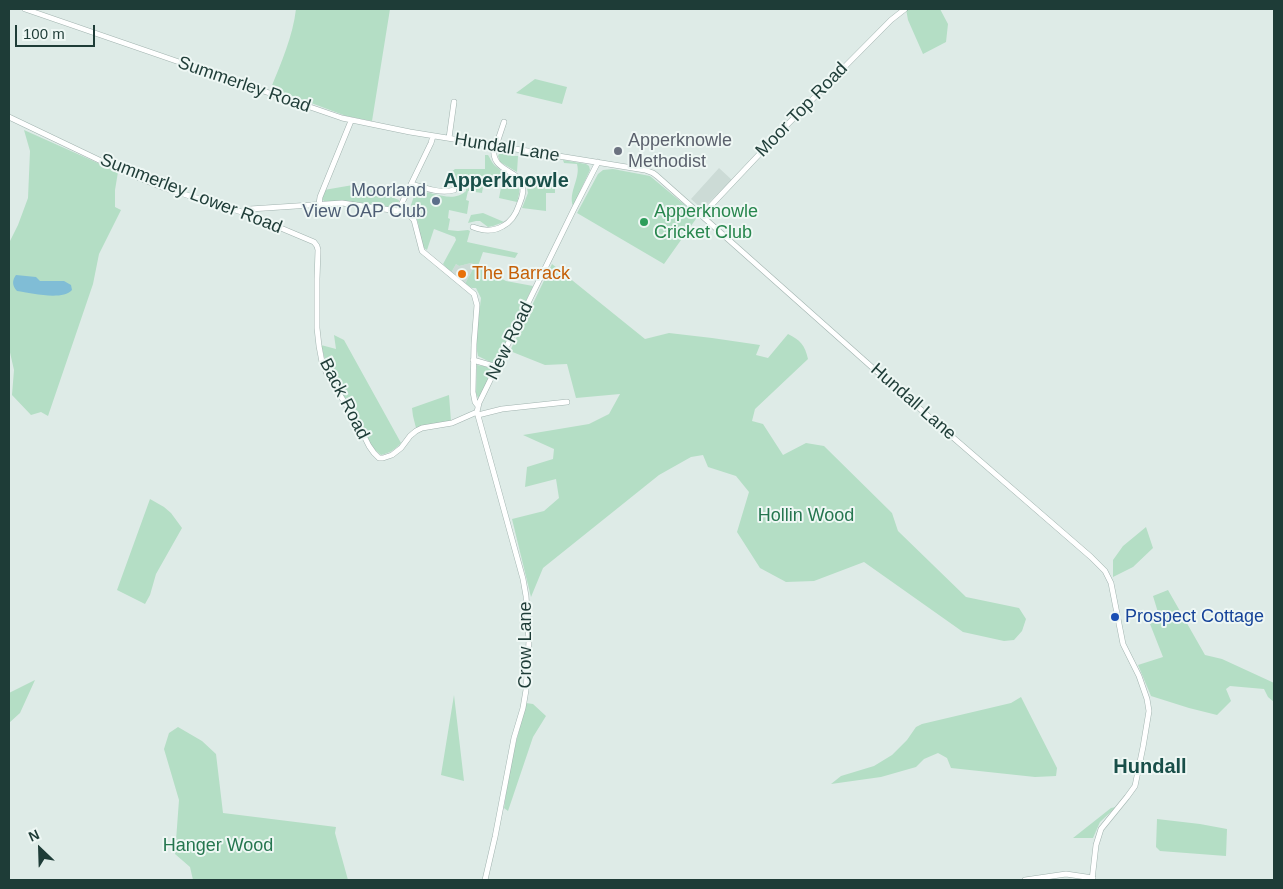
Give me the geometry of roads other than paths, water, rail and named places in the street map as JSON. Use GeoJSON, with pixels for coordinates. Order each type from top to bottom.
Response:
{"type":"FeatureCollection","features":[{"type":"Feature","properties":{"kind":"street","name":"Summerley Road"},"geometry":{"type":"LineString","coordinates":[[25,9],[322,112],[351,120]]}},
{"type":"Feature","properties":{"kind":"street","name":"Moor Top Road"},"geometry":{"type":"LineString","coordinates":[[702,214],[884,26],[905,9]]}},
{"type":"Feature","properties":{"kind":"street"},"geometry":{"type":"LineString","coordinates":[[448,138],[454,102]]}},
{"type":"Feature","properties":{"kind":"street","name":"Summerley Lower Road"},"geometry":{"type":"LineString","coordinates":[[9,117],[122,171],[164,188],[245,213],[314,242],[317,246]]}},
{"type":"Feature","properties":{"kind":"street","name":"Hundall Lane"},"geometry":{"type":"LineString","coordinates":[[351,120],[434,136],[645,170],[653,173],[702,214],[874,369],[1105,571],[1109,579],[1123,644],[1139,676],[1147,699],[1149,711],[1142,756],[1134,786],[1128,798],[1101,829],[1096,845],[1092,879],[1066,874],[1025,880]]}},
{"type":"Feature","properties":{"kind":"street"},"geometry":{"type":"LineString","coordinates":[[319,204],[351,120]]}},
{"type":"Feature","properties":{"kind":"street"},"geometry":{"type":"LineString","coordinates":[[476,226],[484,231],[504,226],[516,214],[523,194],[520,180],[500,166],[493,154],[504,122]]}},
{"type":"Feature","properties":{"kind":"street"},"geometry":{"type":"LineString","coordinates":[[398,211],[432,144],[434,136]]}},
{"type":"Feature","properties":{"kind":"street","name":"New Road"},"geometry":{"type":"LineString","coordinates":[[478,414],[478,406],[598,162]]}},
{"type":"Feature","properties":{"kind":"street"},"geometry":{"type":"LineString","coordinates":[[411,184],[449,192],[454,190]]}},
{"type":"Feature","properties":{"kind":"street"},"geometry":{"type":"LineString","coordinates":[[245,213],[250,209],[342,203],[407,213],[414,220],[422,251],[474,294],[477,305],[473,392],[474,402],[478,406]]}},
{"type":"Feature","properties":{"kind":"street","name":"Back Road"},"geometry":{"type":"LineString","coordinates":[[317,246],[317,328],[322,362],[327,374],[374,453],[379,458],[392,455],[416,431],[422,428],[452,423],[478,414]]}},
{"type":"Feature","properties":{"kind":"street"},"geometry":{"type":"LineString","coordinates":[[473,360],[497,367]]}},
{"type":"Feature","properties":{"kind":"street"},"geometry":{"type":"LineString","coordinates":[[478,414],[567,402]]}},
{"type":"Feature","properties":{"kind":"street","name":"Crow Lane"},"geometry":{"type":"LineString","coordinates":[[478,414],[523,579],[529,641],[525,699],[514,738],[485,880]]}},
{"type":"Feature","properties":{"kind":"water"},"geometry":{"type":"Polygon","coordinates":[[[16,275],[36,277],[40,281],[64,281],[71,285],[72,290],[54,296],[17,291],[13,283],[16,275]]]}},
{"type":"Feature","properties":{"kind":"place","name":"Apperknowle Methodist"},"geometry":{"type":"Point","coordinates":[618,151]}},
{"type":"Feature","properties":{"kind":"place","name":"Moorland View OAP Club"},"geometry":{"type":"Point","coordinates":[436,201]}},
{"type":"Feature","properties":{"kind":"place","name":"Apperknowle Cricket Club"},"geometry":{"type":"Point","coordinates":[644,222]}},
{"type":"Feature","properties":{"kind":"place","name":"The Barrack"},"geometry":{"type":"Point","coordinates":[462,274]}},
{"type":"Feature","properties":{"kind":"place","name":"Prospect Cottage"},"geometry":{"type":"Point","coordinates":[1115,617]}},
{"type":"Feature","properties":{"kind":"district","name":"Apperknowle"},"geometry":{"type":"Point","coordinates":[506,181]}},
{"type":"Feature","properties":{"kind":"district","name":"Hundall"},"geometry":{"type":"Point","coordinates":[1150,767]}},
{"type":"Feature","properties":{"kind":"park label","name":"Hollin Wood"},"geometry":{"type":"Point","coordinates":[806,516]}},
{"type":"Feature","properties":{"kind":"park label","name":"Hanger Wood"},"geometry":{"type":"Point","coordinates":[218,846]}}]}
